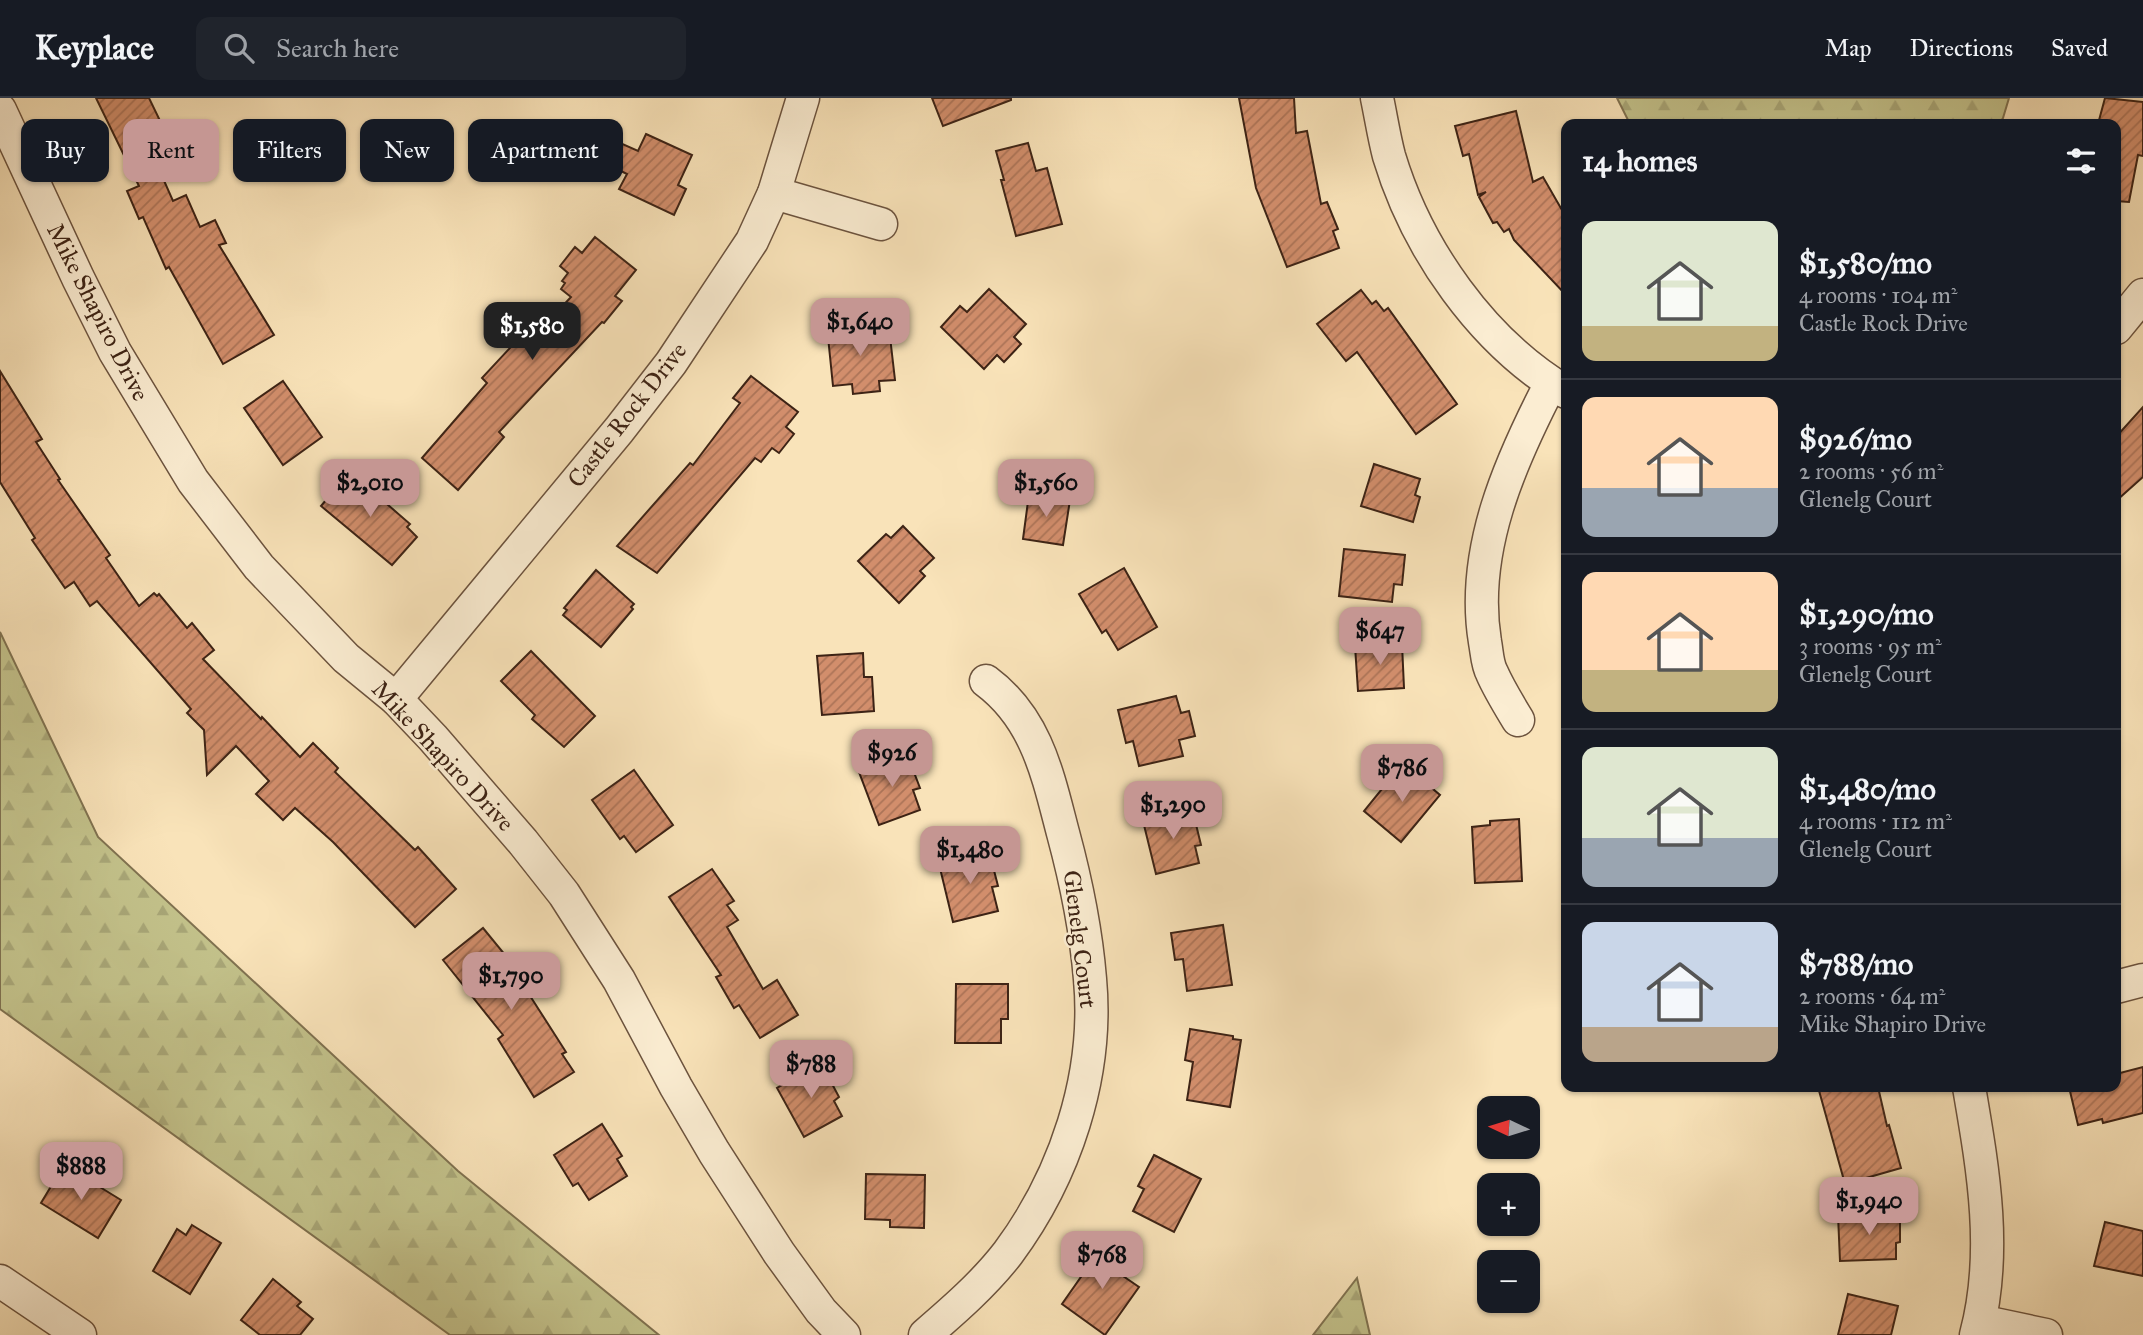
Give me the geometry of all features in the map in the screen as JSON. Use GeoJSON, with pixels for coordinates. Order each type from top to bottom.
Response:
{"type":"FeatureCollection","features":[{"type":"Feature","properties":{"kind":"street","name":"Castle Rock Drive"},"geometry":{"type":"LineString","coordinates":[[396,699],[619,430],[671,363],[752,241],[774,193],[803,98]]}},
{"type":"Feature","properties":{"kind":"street"},"geometry":{"type":"LineString","coordinates":[[1377,98],[1389,154],[1400,188],[1420,231],[1450,280],[1484,323],[1516,355],[1559,387],[1530,425],[1499,500],[1481,587],[1481,616],[1490,671],[1518,720]]}},
{"type":"Feature","properties":{"kind":"street","name":"Mike Shapiro Drive"},"geometry":{"type":"LineString","coordinates":[[0,110],[115,352],[193,481],[259,568],[346,658],[396,699],[523,842],[564,894],[619,980],[714,1152],[779,1254],[821,1311],[844,1335]]}},
{"type":"Feature","properties":{"kind":"street"},"geometry":{"type":"LineString","coordinates":[[774,193],[881,224]]}},
{"type":"Feature","properties":{"kind":"street"},"geometry":{"type":"LineString","coordinates":[[2121,322],[2143,295]]}},
{"type":"Feature","properties":{"kind":"street","name":"Glenelg Court"},"geometry":{"type":"LineString","coordinates":[[925,1335],[1007,1254],[1041,1203],[1056,1174],[1069,1136],[1087,1060],[1091,1007],[1085,940],[1074,876],[1046,767],[1033,736],[1019,715],[1004,694],[986,681]]}},
{"type":"Feature","properties":{"kind":"street"},"geometry":{"type":"LineString","coordinates":[[2121,986],[2143,980]]}},
{"type":"Feature","properties":{"kind":"street"},"geometry":{"type":"LineString","coordinates":[[1970,1092],[1988,1222],[1986,1268],[1978,1328],[2046,1335]]}},
{"type":"Feature","properties":{"kind":"street"},"geometry":{"type":"LineString","coordinates":[[0,1281],[80,1335]]}},
{"type":"Feature","properties":{"kind":"green space"},"geometry":{"type":"Polygon","coordinates":[[[1617,98],[2009,98],[2002,119],[1628,119],[1617,98]]]}},
{"type":"Feature","properties":{"kind":"green space"},"geometry":{"type":"Polygon","coordinates":[[[0,632],[98,837],[458,1171],[659,1335],[450,1335],[0,1009],[0,632]]]}},
{"type":"Feature","properties":{"kind":"green space"},"geometry":{"type":"Polygon","coordinates":[[[1357,1278],[1370,1335],[1313,1335],[1357,1278]]]}},
{"type":"Feature","properties":{"kind":"building"},"geometry":{"type":"Polygon","coordinates":[[[96,98],[149,98],[159,119],[123,119],[123,153],[109,125],[109,119],[106,119],[96,98]]]}},
{"type":"Feature","properties":{"kind":"building"},"geometry":{"type":"Polygon","coordinates":[[[932,98],[1011,98],[1011,100],[943,126],[932,98]]]}},
{"type":"Feature","properties":{"kind":"building"},"geometry":{"type":"Polygon","coordinates":[[[1239,98],[1294,98],[1296,133],[1307,131],[1321,204],[1327,202],[1338,229],[1333,231],[1339,248],[1287,267],[1256,188],[1239,98]]]}},
{"type":"Feature","properties":{"kind":"building"},"geometry":{"type":"Polygon","coordinates":[[[2105,98],[2143,102],[2143,156],[2138,155],[2129,202],[2121,201],[2121,119],[2099,119],[2105,98]]]}},
{"type":"Feature","properties":{"kind":"building"},"geometry":{"type":"Polygon","coordinates":[[[1516,111],[1533,182],[1543,177],[1561,208],[1561,290],[1514,240],[1509,229],[1504,232],[1497,222],[1493,223],[1479,197],[1486,192],[1478,195],[1469,154],[1463,156],[1455,126],[1516,111]]]}},
{"type":"Feature","properties":{"kind":"building"},"geometry":{"type":"Polygon","coordinates":[[[646,134],[692,155],[678,185],[686,189],[674,215],[619,189],[627,174],[623,172],[623,144],[638,151],[646,134]]]}},
{"type":"Feature","properties":{"kind":"building"},"geometry":{"type":"Polygon","coordinates":[[[1028,143],[1036,171],[1047,168],[1062,224],[1016,236],[996,151],[1028,143]]]}},
{"type":"Feature","properties":{"kind":"building"},"geometry":{"type":"Polygon","coordinates":[[[137,182],[165,182],[173,201],[186,195],[200,227],[215,220],[226,243],[219,245],[274,335],[223,364],[169,267],[166,269],[143,217],[139,219],[127,191],[139,186],[137,182]]]}},
{"type":"Feature","properties":{"kind":"building"},"geometry":{"type":"Polygon","coordinates":[[[595,237],[636,270],[615,296],[622,301],[499,432],[504,437],[458,490],[422,458],[487,383],[482,378],[521,336],[528,343],[571,297],[561,289],[565,283],[562,281],[568,273],[560,266],[575,247],[582,253],[595,237]]]}},
{"type":"Feature","properties":{"kind":"building"},"geometry":{"type":"Polygon","coordinates":[[[989,289],[1026,324],[1014,337],[1021,344],[1004,362],[997,355],[984,369],[941,327],[960,306],[967,312],[989,289]]]}},
{"type":"Feature","properties":{"kind":"building"},"geometry":{"type":"Polygon","coordinates":[[[1361,290],[1372,304],[1376,301],[1384,311],[1388,308],[1457,404],[1416,434],[1357,352],[1346,361],[1317,324],[1361,290]]]}},
{"type":"Feature","properties":{"kind":"building"},"geometry":{"type":"Polygon","coordinates":[[[857,324],[858,331],[889,328],[895,380],[879,381],[880,391],[853,394],[852,384],[833,386],[827,327],[857,324]]]}},
{"type":"Feature","properties":{"kind":"building"},"geometry":{"type":"Polygon","coordinates":[[[0,371],[42,439],[36,442],[60,479],[58,480],[110,555],[106,558],[139,606],[154,593],[157,596],[159,594],[187,628],[192,623],[214,650],[203,659],[261,719],[262,717],[300,757],[313,743],[338,768],[335,772],[415,850],[418,847],[456,889],[415,927],[333,842],[295,808],[283,820],[256,794],[269,781],[236,746],[207,775],[204,730],[187,713],[191,709],[97,601],[90,606],[74,582],[65,588],[32,540],[35,538],[0,482],[0,371]]]}},
{"type":"Feature","properties":{"kind":"building"},"geometry":{"type":"Polygon","coordinates":[[[751,376],[798,412],[786,427],[794,434],[779,453],[772,448],[761,462],[755,458],[657,573],[617,546],[690,463],[693,465],[740,403],[733,398],[751,376]]]}},
{"type":"Feature","properties":{"kind":"building"},"geometry":{"type":"Polygon","coordinates":[[[283,381],[322,437],[283,465],[244,408],[283,381]]]}},
{"type":"Feature","properties":{"kind":"building"},"geometry":{"type":"Polygon","coordinates":[[[2143,407],[2143,477],[2121,497],[2121,431],[2143,407]]]}},
{"type":"Feature","properties":{"kind":"building"},"geometry":{"type":"Polygon","coordinates":[[[1374,464],[1420,479],[1415,495],[1420,497],[1413,522],[1361,506],[1374,464]]]}},
{"type":"Feature","properties":{"kind":"building"},"geometry":{"type":"Polygon","coordinates":[[[350,472],[410,524],[407,527],[417,537],[392,565],[321,506],[350,472]]]}},
{"type":"Feature","properties":{"kind":"building"},"geometry":{"type":"Polygon","coordinates":[[[1029,494],[1070,500],[1063,545],[1023,539],[1029,494]]]}},
{"type":"Feature","properties":{"kind":"building"},"geometry":{"type":"Polygon","coordinates":[[[903,526],[934,558],[920,571],[925,576],[899,603],[858,561],[886,534],[891,538],[903,526]]]}},
{"type":"Feature","properties":{"kind":"building"},"geometry":{"type":"Polygon","coordinates":[[[1344,549],[1405,555],[1402,585],[1394,584],[1392,602],[1339,596],[1344,549]]]}},
{"type":"Feature","properties":{"kind":"building"},"geometry":{"type":"Polygon","coordinates":[[[1124,568],[1157,627],[1118,650],[1106,630],[1102,633],[1079,594],[1124,568]]]}},
{"type":"Feature","properties":{"kind":"building"},"geometry":{"type":"Polygon","coordinates":[[[596,570],[634,604],[631,607],[633,609],[601,647],[563,615],[567,610],[564,608],[596,570]]]}},
{"type":"Feature","properties":{"kind":"building"},"geometry":{"type":"Polygon","coordinates":[[[1402,644],[1404,688],[1358,691],[1355,646],[1402,644]]]}},
{"type":"Feature","properties":{"kind":"building"},"geometry":{"type":"Polygon","coordinates":[[[531,651],[595,716],[564,747],[532,719],[535,715],[501,681],[531,651]]]}},
{"type":"Feature","properties":{"kind":"building"},"geometry":{"type":"Polygon","coordinates":[[[863,653],[864,677],[872,677],[874,711],[822,715],[817,656],[863,653]]]}},
{"type":"Feature","properties":{"kind":"building"},"geometry":{"type":"Polygon","coordinates":[[[1176,696],[1181,713],[1189,711],[1195,736],[1179,740],[1183,756],[1139,766],[1133,741],[1126,743],[1118,710],[1176,696]]]}},
{"type":"Feature","properties":{"kind":"building"},"geometry":{"type":"Polygon","coordinates":[[[907,754],[920,788],[913,790],[920,810],[879,825],[859,772],[907,754]]]}},
{"type":"Feature","properties":{"kind":"building"},"geometry":{"type":"Polygon","coordinates":[[[1399,768],[1412,779],[1415,774],[1440,795],[1401,842],[1364,811],[1399,768]]]}},
{"type":"Feature","properties":{"kind":"building"},"geometry":{"type":"Polygon","coordinates":[[[634,770],[673,825],[636,852],[624,836],[620,839],[592,800],[634,770]]]}},
{"type":"Feature","properties":{"kind":"building"},"geometry":{"type":"Polygon","coordinates":[[[1192,808],[1201,845],[1195,846],[1199,863],[1156,874],[1143,821],[1192,808]]]}},
{"type":"Feature","properties":{"kind":"building"},"geometry":{"type":"Polygon","coordinates":[[[1519,819],[1522,881],[1475,883],[1472,827],[1490,825],[1490,821],[1519,819]]]}},
{"type":"Feature","properties":{"kind":"building"},"geometry":{"type":"Polygon","coordinates":[[[989,851],[998,886],[992,887],[998,911],[953,922],[939,864],[989,851]]]}},
{"type":"Feature","properties":{"kind":"building"},"geometry":{"type":"Polygon","coordinates":[[[712,869],[734,901],[727,905],[738,920],[727,927],[763,989],[777,980],[798,1015],[760,1038],[739,1005],[734,1008],[716,977],[721,975],[669,897],[712,869]]]}},
{"type":"Feature","properties":{"kind":"building"},"geometry":{"type":"Polygon","coordinates":[[[1223,925],[1232,985],[1187,991],[1183,959],[1175,960],[1171,933],[1223,925]]]}},
{"type":"Feature","properties":{"kind":"building"},"geometry":{"type":"Polygon","coordinates":[[[483,928],[506,956],[502,959],[525,988],[566,1052],[562,1054],[574,1072],[534,1097],[498,1039],[503,1035],[443,960],[483,928]]]}},
{"type":"Feature","properties":{"kind":"building"},"geometry":{"type":"Polygon","coordinates":[[[956,984],[1008,984],[1008,1019],[1001,1019],[1001,1043],[955,1043],[956,984]]]}},
{"type":"Feature","properties":{"kind":"building"},"geometry":{"type":"Polygon","coordinates":[[[1190,1029],[1233,1036],[1233,1039],[1241,1040],[1230,1107],[1187,1100],[1193,1062],[1185,1060],[1190,1029]]]}},
{"type":"Feature","properties":{"kind":"building"},"geometry":{"type":"Polygon","coordinates":[[[821,1063],[839,1097],[834,1101],[842,1116],[804,1137],[777,1088],[821,1063]]]}},
{"type":"Feature","properties":{"kind":"building"},"geometry":{"type":"Polygon","coordinates":[[[2143,1067],[2143,1113],[2103,1123],[2102,1119],[2078,1125],[2070,1092],[2121,1092],[2121,1073],[2143,1067]]]}},
{"type":"Feature","properties":{"kind":"building"},"geometry":{"type":"Polygon","coordinates":[[[1819,1092],[1879,1092],[1901,1168],[1845,1184],[1819,1092]]]}},
{"type":"Feature","properties":{"kind":"building"},"geometry":{"type":"Polygon","coordinates":[[[602,1124],[622,1156],[617,1159],[627,1176],[589,1200],[578,1183],[573,1186],[554,1155],[602,1124]]]}},
{"type":"Feature","properties":{"kind":"building"},"geometry":{"type":"Polygon","coordinates":[[[1154,1155],[1201,1179],[1174,1232],[1133,1211],[1144,1189],[1138,1186],[1154,1155]]]}},
{"type":"Feature","properties":{"kind":"building"},"geometry":{"type":"Polygon","coordinates":[[[64,1165],[121,1200],[98,1238],[41,1203],[64,1165]]]}},
{"type":"Feature","properties":{"kind":"building"},"geometry":{"type":"Polygon","coordinates":[[[866,1174],[925,1175],[924,1228],[890,1227],[890,1220],[865,1219],[866,1174]]]}},
{"type":"Feature","properties":{"kind":"building"},"geometry":{"type":"Polygon","coordinates":[[[1900,1213],[1900,1242],[1896,1243],[1896,1259],[1840,1261],[1838,1215],[1900,1213]]]}},
{"type":"Feature","properties":{"kind":"building"},"geometry":{"type":"Polygon","coordinates":[[[2105,1222],[2143,1231],[2143,1276],[2094,1266],[2105,1222]]]}},
{"type":"Feature","properties":{"kind":"building"},"geometry":{"type":"Polygon","coordinates":[[[192,1225],[221,1243],[190,1294],[153,1271],[177,1229],[186,1235],[192,1225]]]}},
{"type":"Feature","properties":{"kind":"building"},"geometry":{"type":"Polygon","coordinates":[[[1104,1244],[1131,1264],[1123,1276],[1139,1287],[1105,1335],[1062,1304],[1104,1244]]]}},
{"type":"Feature","properties":{"kind":"building"},"geometry":{"type":"Polygon","coordinates":[[[273,1279],[301,1302],[297,1306],[313,1319],[300,1335],[260,1335],[241,1320],[273,1279]]]}},
{"type":"Feature","properties":{"kind":"building"},"geometry":{"type":"Polygon","coordinates":[[[1848,1294],[1898,1306],[1891,1335],[1838,1335],[1848,1294]]]}}]}
